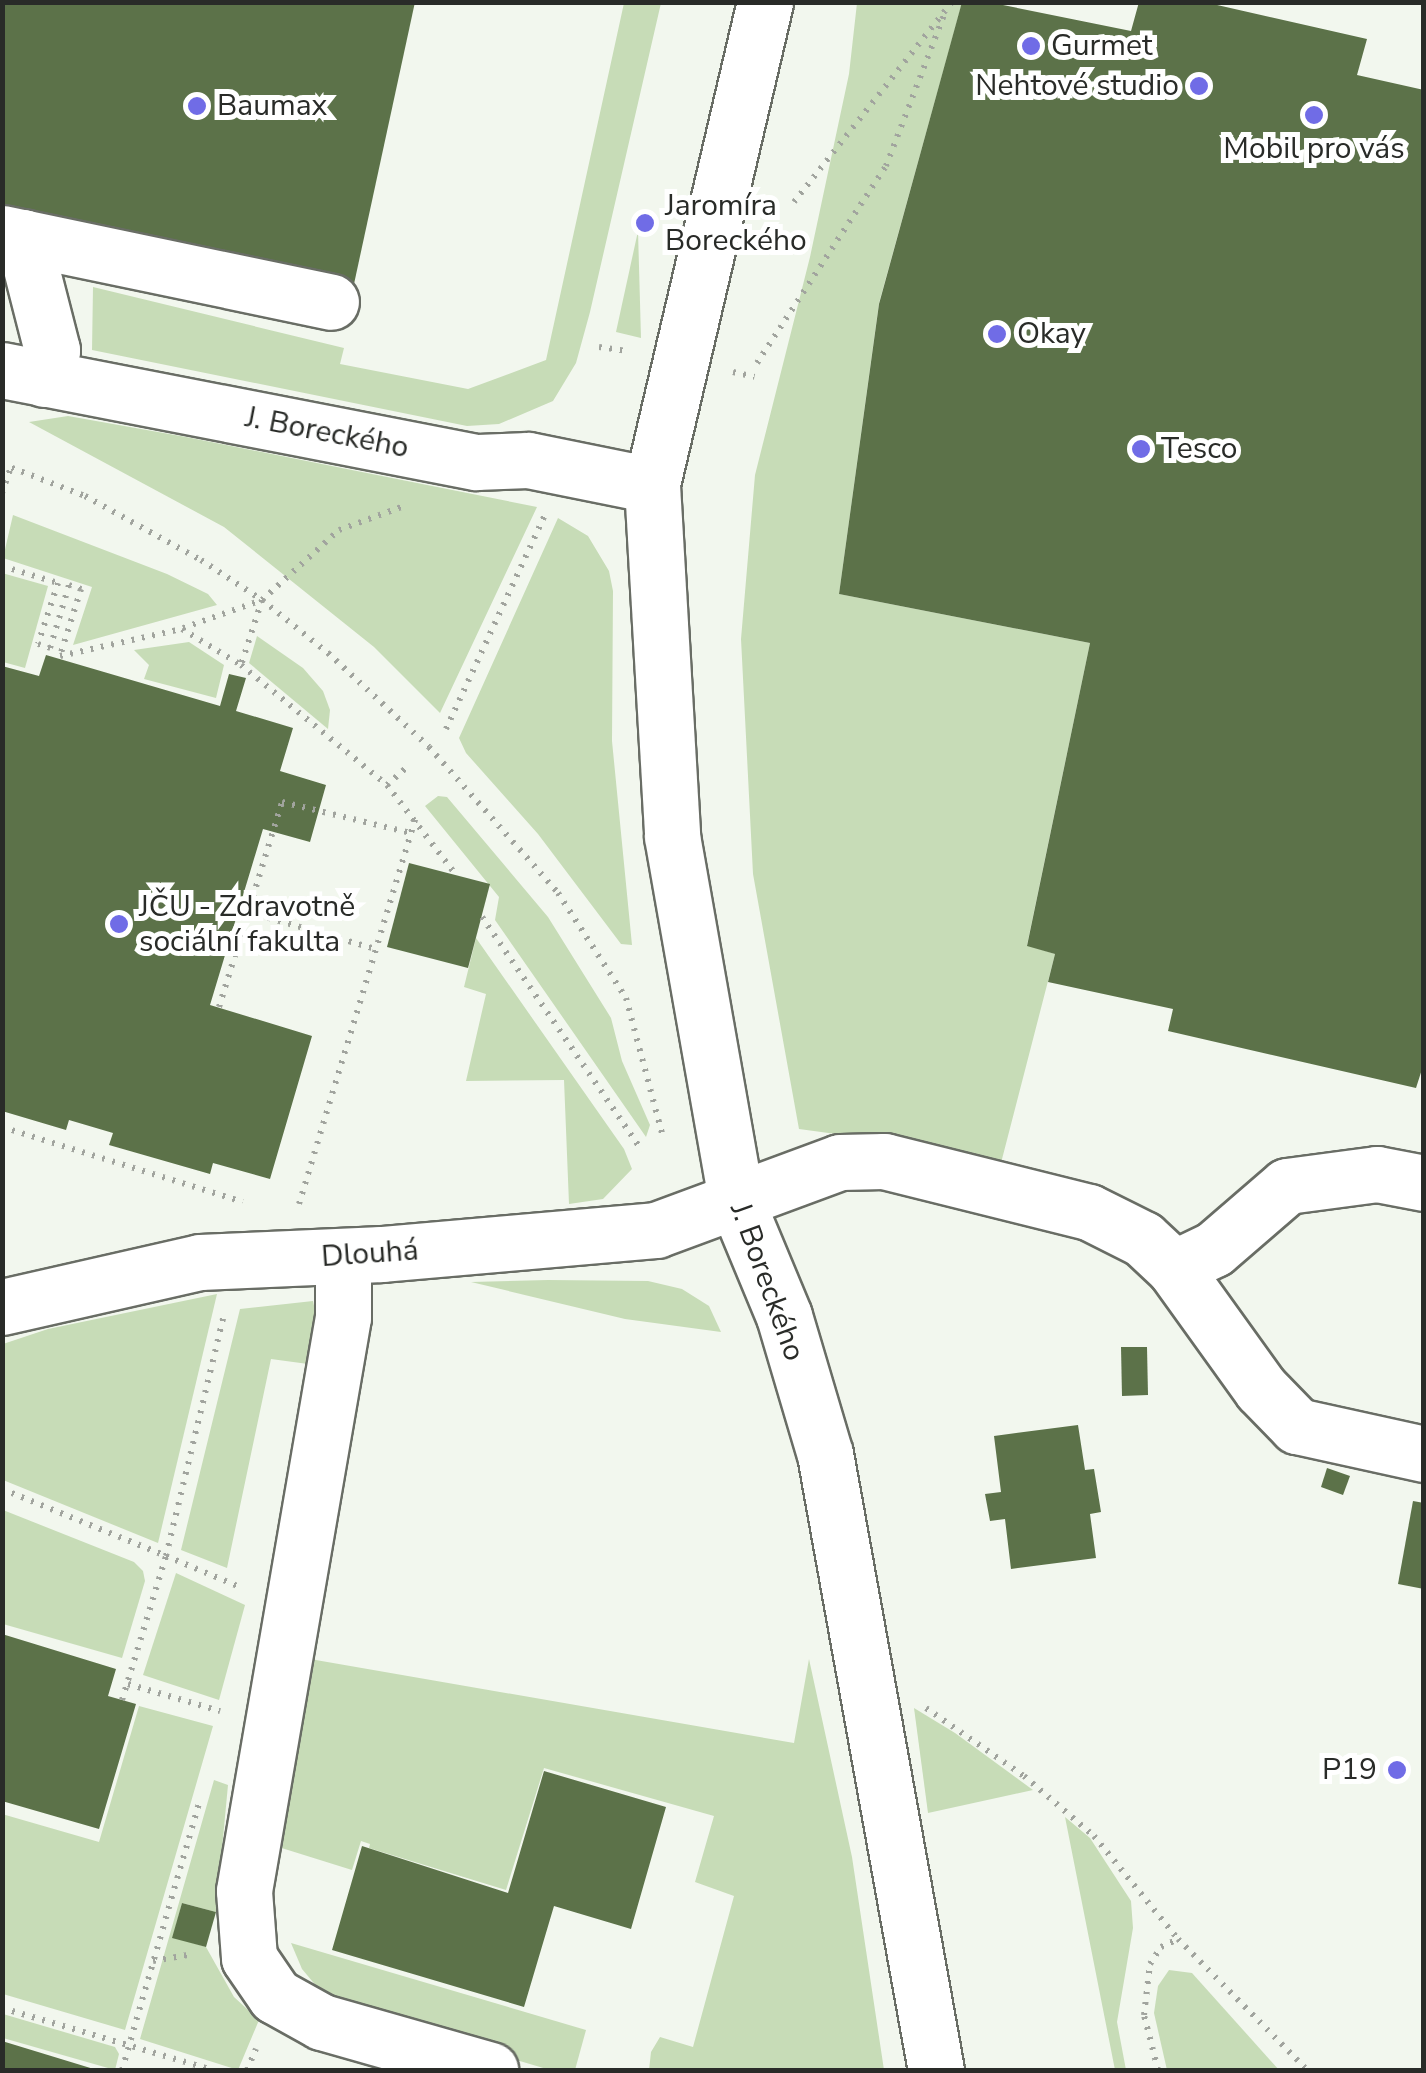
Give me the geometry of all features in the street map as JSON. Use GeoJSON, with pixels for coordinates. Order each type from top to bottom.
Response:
{"type":"FeatureCollection","features":[{"type":"Feature","properties":{"kind":"street","name":"J. Boreckého"},"geometry":{"type":"LineString","coordinates":[[765,2],[652,486],[672,836],[737,1203],[784,1316],[825,1454],[936,2070]]}},
{"type":"Feature","properties":{"kind":"street"},"geometry":{"type":"LineString","coordinates":[[13,235],[331,302]]}},
{"type":"Feature","properties":{"kind":"street"},"geometry":{"type":"LineString","coordinates":[[13,235],[52,350],[24,375]]}},
{"type":"Feature","properties":{"kind":"street","name":"J. Boreckého"},"geometry":{"type":"LineString","coordinates":[[24,375],[476,462],[528,460],[652,486]]}},
{"type":"Feature","properties":{"kind":"street","name":"Dlouhá"},"geometry":{"type":"LineString","coordinates":[[2,1307],[200,1262],[343,1256],[656,1230],[840,1162],[884,1161],[1089,1212],[1143,1239],[1174,1268],[1262,1389],[1297,1426],[1424,1454]]}},
{"type":"Feature","properties":{"kind":"street"},"geometry":{"type":"LineString","coordinates":[[1174,1268],[1214,1249],[1287,1186],[1377,1174],[1424,1183]]}},
{"type":"Feature","properties":{"kind":"street"},"geometry":{"type":"LineString","coordinates":[[343,1256],[343,1317],[290,1606],[244,1891],[249,1958],[274,1996],[322,2022],[490,2070]]}},
{"type":"Feature","properties":{"kind":"path"},"geometry":{"type":"LineString","coordinates":[[794,202],[952,2]]}},
{"type":"Feature","properties":{"kind":"path"},"geometry":{"type":"LineString","coordinates":[[757,363],[886,166],[945,12]]}},
{"type":"Feature","properties":{"kind":"path"},"geometry":{"type":"LineString","coordinates":[[2,493],[7,465],[85,496],[202,560],[262,600],[328,653],[428,746],[558,893],[626,998],[662,1133]]}},
{"type":"Feature","properties":{"kind":"path"},"geometry":{"type":"LineString","coordinates":[[446,729],[552,498]]}},
{"type":"Feature","properties":{"kind":"path"},"geometry":{"type":"LineString","coordinates":[[2,566],[58,583],[38,644],[50,648],[69,585],[81,589],[60,656],[182,629],[262,600]]}},
{"type":"Feature","properties":{"kind":"path"},"geometry":{"type":"LineString","coordinates":[[241,665],[262,600]]}},
{"type":"Feature","properties":{"kind":"path"},"geometry":{"type":"LineString","coordinates":[[182,629],[241,665],[387,785],[456,875]]}},
{"type":"Feature","properties":{"kind":"path"},"geometry":{"type":"LineString","coordinates":[[387,785],[406,768]]}},
{"type":"Feature","properties":{"kind":"path"},"geometry":{"type":"LineString","coordinates":[[219,1008],[282,802],[411,833]]}},
{"type":"Feature","properties":{"kind":"path"},"geometry":{"type":"LineString","coordinates":[[294,1218],[416,818]]}},
{"type":"Feature","properties":{"kind":"path"},"geometry":{"type":"LineString","coordinates":[[248,912],[378,950]]}},
{"type":"Feature","properties":{"kind":"path"},"geometry":{"type":"LineString","coordinates":[[482,917],[642,1151]]}},
{"type":"Feature","properties":{"kind":"path"},"geometry":{"type":"LineString","coordinates":[[2,1127],[258,1207]]}},
{"type":"Feature","properties":{"kind":"path"},"geometry":{"type":"LineString","coordinates":[[122,1700],[166,1556],[228,1298]]}},
{"type":"Feature","properties":{"kind":"path"},"geometry":{"type":"LineString","coordinates":[[2,1489],[290,1606]]}},
{"type":"Feature","properties":{"kind":"path"},"geometry":{"type":"LineString","coordinates":[[128,1684],[226,1713],[230,1696]]}},
{"type":"Feature","properties":{"kind":"path"},"geometry":{"type":"LineString","coordinates":[[917,1701],[1024,1776],[1094,1836],[1178,1940],[1307,2070]]}},
{"type":"Feature","properties":{"kind":"path"},"geometry":{"type":"LineString","coordinates":[[122,2070],[203,1789]]}},
{"type":"Feature","properties":{"kind":"path"},"geometry":{"type":"LineString","coordinates":[[1158,2070],[1144,2015],[1150,1964],[1161,1947],[1178,1940]]}},
{"type":"Feature","properties":{"kind":"path"},"geometry":{"type":"LineString","coordinates":[[2,2008],[212,2070]]}},
{"type":"Feature","properties":{"kind":"green space"},"geometry":{"type":"Polygon","coordinates":[[[624,3],[661,3],[590,312],[576,363],[553,401],[499,424],[467,426],[92,350],[93,287],[344,348],[340,364],[468,389],[546,360],[624,3]]]}},
{"type":"Feature","properties":{"kind":"green space"},"geometry":{"type":"Polygon","coordinates":[[[857,3],[962,3],[879,303],[839,594],[1090,643],[1027,945],[1055,954],[1001,1163],[932,1147],[799,1129],[753,874],[741,639],[755,475],[810,257],[849,74],[857,3]]]}},
{"type":"Feature","properties":{"kind":"green space"},"geometry":{"type":"Polygon","coordinates":[[[638,231],[641,338],[616,332],[638,231]]]}},
{"type":"Feature","properties":{"kind":"green space"},"geometry":{"type":"Polygon","coordinates":[[[68,416],[537,507],[440,713],[374,647],[224,527],[29,422],[68,416]]]}},
{"type":"Feature","properties":{"kind":"green space"},"geometry":{"type":"Polygon","coordinates":[[[13,515],[167,574],[208,594],[217,605],[73,645],[92,587],[3,558],[13,515]]]}},
{"type":"Feature","properties":{"kind":"green space"},"geometry":{"type":"Polygon","coordinates":[[[558,518],[588,536],[609,571],[613,591],[612,741],[632,945],[621,944],[538,834],[466,753],[459,738],[558,518]]]}},
{"type":"Feature","properties":{"kind":"green space"},"geometry":{"type":"Polygon","coordinates":[[[2,573],[48,586],[25,668],[3,662],[2,573]]]}},
{"type":"Feature","properties":{"kind":"green space"},"geometry":{"type":"Polygon","coordinates":[[[257,636],[303,668],[323,691],[330,710],[328,729],[249,663],[257,636]]]}},
{"type":"Feature","properties":{"kind":"green space"},"geometry":{"type":"Polygon","coordinates":[[[189,642],[224,665],[216,698],[144,679],[149,665],[134,650],[189,642]]]}},
{"type":"Feature","properties":{"kind":"green space"},"geometry":{"type":"Polygon","coordinates":[[[438,796],[447,797],[548,917],[611,1018],[622,1061],[650,1125],[646,1137],[495,920],[499,897],[425,806],[438,796]]]}},
{"type":"Feature","properties":{"kind":"green space"},"geometry":{"type":"Polygon","coordinates":[[[476,938],[624,1149],[632,1169],[603,1199],[569,1204],[564,1080],[466,1081],[486,994],[464,987],[476,938]]]}},
{"type":"Feature","properties":{"kind":"green space"},"geometry":{"type":"Polygon","coordinates":[[[648,1281],[682,1289],[709,1306],[721,1332],[625,1319],[471,1282],[648,1281]]]}},
{"type":"Feature","properties":{"kind":"green space"},"geometry":{"type":"Polygon","coordinates":[[[217,1294],[158,1543],[3,1480],[3,1344],[48,1329],[217,1294]]]}},
{"type":"Feature","properties":{"kind":"green space"},"geometry":{"type":"Polygon","coordinates":[[[313,1301],[317,1320],[308,1364],[271,1359],[227,1568],[181,1550],[240,1309],[313,1301]]]}},
{"type":"Feature","properties":{"kind":"green space"},"geometry":{"type":"Polygon","coordinates":[[[3,1510],[134,1562],[143,1571],[145,1581],[122,1658],[3,1624],[3,1510]]]}},
{"type":"Feature","properties":{"kind":"green space"},"geometry":{"type":"Polygon","coordinates":[[[176,1573],[245,1605],[219,1700],[143,1675],[176,1573]]]}},
{"type":"Feature","properties":{"kind":"green space"},"geometry":{"type":"Polygon","coordinates":[[[310,1659],[794,1743],[809,1659],[852,1857],[884,2070],[649,2070],[651,2052],[660,2037],[693,2047],[734,1896],[695,1882],[714,1816],[544,1768],[506,1890],[369,1848],[370,1844],[361,1841],[352,1870],[272,1845],[310,1659]]]}},
{"type":"Feature","properties":{"kind":"green space"},"geometry":{"type":"Polygon","coordinates":[[[139,1706],[213,1726],[125,2030],[3,1994],[2,1814],[99,1842],[139,1706]]]}},
{"type":"Feature","properties":{"kind":"green space"},"geometry":{"type":"Polygon","coordinates":[[[914,1708],[955,1733],[1033,1790],[928,1813],[914,1708]]]}},
{"type":"Feature","properties":{"kind":"green space"},"geometry":{"type":"Polygon","coordinates":[[[214,1780],[228,1785],[216,1912],[182,1903],[173,1937],[206,1947],[234,1997],[259,2020],[238,2070],[140,2039],[214,1780]]]}},
{"type":"Feature","properties":{"kind":"green space"},"geometry":{"type":"Polygon","coordinates":[[[1065,1817],[1090,1838],[1131,1901],[1133,1928],[1117,2022],[1126,2070],[1115,2070],[1065,1817]]]}},
{"type":"Feature","properties":{"kind":"green space"},"geometry":{"type":"Polygon","coordinates":[[[291,1943],[586,2030],[575,2070],[550,2070],[367,2015],[323,1994],[302,1969],[291,1943]]]}},
{"type":"Feature","properties":{"kind":"green space"},"geometry":{"type":"Polygon","coordinates":[[[1169,1970],[1192,1973],[1279,2070],[1167,2070],[1154,2013],[1158,1986],[1169,1970]]]}},
{"type":"Feature","properties":{"kind":"green space"},"geometry":{"type":"Polygon","coordinates":[[[3,2014],[115,2047],[119,2054],[115,2070],[3,2038],[3,2014]]]}},
{"type":"Feature","properties":{"kind":"building","name":"Baumax"},"geometry":{"type":"Polygon","coordinates":[[[2,2],[415,2],[354,284],[2,209],[2,2]]]}},
{"type":"Feature","properties":{"kind":"building","name":"Tesco"},"geometry":{"type":"Polygon","coordinates":[[[962,2],[988,2],[1131,31],[1139,2],[1204,2],[1367,39],[1357,75],[1424,90],[1424,1063],[1416,1088],[1168,1031],[1173,1009],[1048,982],[1055,954],[1027,946],[1090,643],[839,594],[879,304],[962,2]]]}},
{"type":"Feature","properties":{"kind":"building","name":"JČU - Zdravotně sociální fakulta"},"geometry":{"type":"Polygon","coordinates":[[[46,655],[220,706],[229,674],[246,678],[236,711],[293,728],[280,771],[326,785],[310,842],[263,829],[210,1005],[312,1036],[270,1179],[213,1163],[210,1174],[109,1145],[113,1133],[69,1120],[66,1130],[2,1111],[2,666],[39,676],[46,655]]]}},
{"type":"Feature","properties":{"kind":"building"},"geometry":{"type":"Polygon","coordinates":[[[409,863],[490,884],[468,968],[387,947],[409,863]]]}},
{"type":"Feature","properties":{"kind":"building"},"geometry":{"type":"Polygon","coordinates":[[[1121,1347],[1147,1347],[1148,1395],[1122,1396],[1121,1347]]]}},
{"type":"Feature","properties":{"kind":"building"},"geometry":{"type":"Polygon","coordinates":[[[1078,1425],[1085,1470],[1094,1469],[1101,1512],[1090,1514],[1096,1558],[1011,1569],[1005,1519],[990,1521],[985,1494],[1001,1492],[994,1436],[1078,1425]]]}},
{"type":"Feature","properties":{"kind":"building"},"geometry":{"type":"Polygon","coordinates":[[[1327,1468],[1350,1476],[1343,1495],[1321,1487],[1327,1468]]]}},
{"type":"Feature","properties":{"kind":"building"},"geometry":{"type":"Polygon","coordinates":[[[1413,1501],[1424,1503],[1424,1589],[1398,1584],[1413,1501]]]}},
{"type":"Feature","properties":{"kind":"building"},"geometry":{"type":"Polygon","coordinates":[[[2,1634],[116,1669],[108,1696],[136,1704],[99,1829],[2,1801],[2,1634]]]}},
{"type":"Feature","properties":{"kind":"building"},"geometry":{"type":"Polygon","coordinates":[[[544,1771],[666,1807],[631,1929],[554,1906],[524,2007],[332,1950],[362,1846],[508,1893],[544,1771]]]}},
{"type":"Feature","properties":{"kind":"building"},"geometry":{"type":"Polygon","coordinates":[[[182,1903],[216,1912],[206,1947],[172,1938],[182,1903]]]}},
{"type":"Feature","properties":{"kind":"building"},"geometry":{"type":"Polygon","coordinates":[[[2,2041],[97,2070],[2,2070],[2,2041]]]}},
{"type":"Feature","properties":{"kind":"place","name":"Gurmet"},"geometry":{"type":"Point","coordinates":[1031,46]}},
{"type":"Feature","properties":{"kind":"place","name":"Nehtové studio"},"geometry":{"type":"Point","coordinates":[1199,86]}},
{"type":"Feature","properties":{"kind":"place","name":"Baumax"},"geometry":{"type":"Point","coordinates":[197,106]}},
{"type":"Feature","properties":{"kind":"place","name":"Mobil pro vás"},"geometry":{"type":"Point","coordinates":[1314,115]}},
{"type":"Feature","properties":{"kind":"place","name":"Jaromíra Boreckého"},"geometry":{"type":"Point","coordinates":[645,223]}},
{"type":"Feature","properties":{"kind":"place","name":"Okay"},"geometry":{"type":"Point","coordinates":[997,334]}},
{"type":"Feature","properties":{"kind":"place","name":"Tesco"},"geometry":{"type":"Point","coordinates":[1141,449]}},
{"type":"Feature","properties":{"kind":"place","name":"JČU - Zdravotně sociální fakulta"},"geometry":{"type":"Point","coordinates":[119,924]}},
{"type":"Feature","properties":{"kind":"place","name":"P19"},"geometry":{"type":"Point","coordinates":[1397,1770]}}]}
